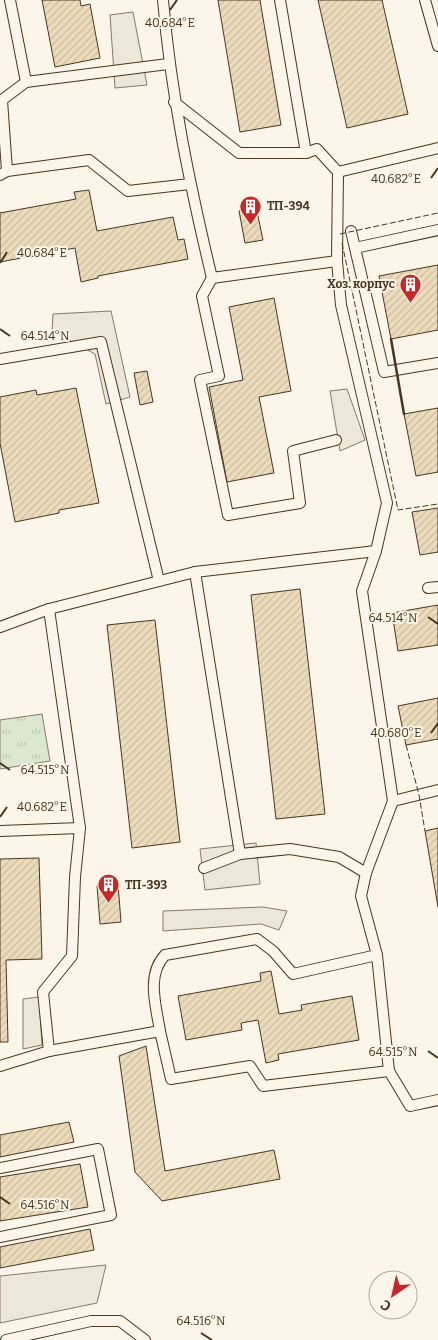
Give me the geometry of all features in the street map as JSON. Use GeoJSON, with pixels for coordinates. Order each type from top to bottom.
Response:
{"type":"FeatureCollection","features":[{"type":"Feature","properties":{"kind":"lane"},"geometry":{"type":"LineString","coordinates":[[10,0],[26,82]]}},
{"type":"Feature","properties":{"kind":"lane"},"geometry":{"type":"LineString","coordinates":[[163,0],[168,64],[174,102],[190,184],[212,278],[202,296],[219,376],[200,380],[228,515],[300,503],[293,451],[336,440]]}},
{"type":"Feature","properties":{"kind":"lane"},"geometry":{"type":"LineString","coordinates":[[280,0],[306,153]]}},
{"type":"Feature","properties":{"kind":"lane"},"geometry":{"type":"LineString","coordinates":[[425,0],[438,46]]}},
{"type":"Feature","properties":{"kind":"lane"},"geometry":{"type":"LineString","coordinates":[[168,64],[26,82],[2,100],[3,173],[89,160],[128,191],[190,184]]}},
{"type":"Feature","properties":{"kind":"lane"},"geometry":{"type":"LineString","coordinates":[[174,102],[239,153],[306,153],[317,149],[338,172],[337,261],[341,305],[387,503],[376,551],[362,592],[393,801],[366,873],[361,896],[377,955],[389,1071],[410,1106],[438,1100]]}},
{"type":"Feature","properties":{"kind":"lane"},"geometry":{"type":"LineString","coordinates":[[338,172],[438,148]]}},
{"type":"Feature","properties":{"kind":"lane"},"geometry":{"type":"LineString","coordinates":[[355,248],[438,230]]}},
{"type":"Feature","properties":{"kind":"lane"},"geometry":{"type":"LineString","coordinates":[[351,231],[384,372],[438,363]]}},
{"type":"Feature","properties":{"kind":"lane"},"geometry":{"type":"LineString","coordinates":[[212,278],[337,261]]}},
{"type":"Feature","properties":{"kind":"lane"},"geometry":{"type":"LineString","coordinates":[[0,359],[101,342],[159,581]]}},
{"type":"Feature","properties":{"kind":"lane"},"geometry":{"type":"LineString","coordinates":[[0,627],[49,608],[195,572],[376,551]]}},
{"type":"Feature","properties":{"kind":"lane"},"geometry":{"type":"LineString","coordinates":[[195,572],[240,854]]}},
{"type":"Feature","properties":{"kind":"lane"},"geometry":{"type":"LineString","coordinates":[[49,608],[80,828],[75,877],[72,956],[43,992],[49,1051]]}},
{"type":"Feature","properties":{"kind":"lane"},"geometry":{"type":"LineString","coordinates":[[393,801],[438,790]]}},
{"type":"Feature","properties":{"kind":"lane"},"geometry":{"type":"LineString","coordinates":[[0,831],[80,828]]}},
{"type":"Feature","properties":{"kind":"lane"},"geometry":{"type":"LineString","coordinates":[[204,868],[240,854],[290,849],[339,857],[366,873]]}},
{"type":"Feature","properties":{"kind":"lane"},"geometry":{"type":"LineString","coordinates":[[377,955],[293,974],[273,951],[257,939],[165,955],[157,963],[153,993],[171,1080],[250,1066],[263,1086],[389,1071]]}},
{"type":"Feature","properties":{"kind":"lane"},"geometry":{"type":"LineString","coordinates":[[0,1066],[49,1051],[160,1031]]}},
{"type":"Feature","properties":{"kind":"lane"},"geometry":{"type":"LineString","coordinates":[[0,1168],[98,1149],[112,1215],[0,1237]]}},
{"type":"Feature","properties":{"kind":"lane"},"geometry":{"type":"LineString","coordinates":[[6,1340],[91,1321],[120,1321],[145,1340]]}},
{"type":"Feature","properties":{"kind":"green space"},"geometry":{"type":"Polygon","coordinates":[[[42,714],[50,761],[0,769],[0,720],[42,714]]]}},
{"type":"Feature","properties":{"kind":"shaded area"},"geometry":{"type":"Polygon","coordinates":[[[133,12],[147,85],[115,88],[110,15],[133,12]]]}},
{"type":"Feature","properties":{"kind":"shaded area"},"geometry":{"type":"Polygon","coordinates":[[[111,311],[130,397],[106,404],[95,354],[52,331],[53,314],[111,311]]]}},
{"type":"Feature","properties":{"kind":"shaded area"},"geometry":{"type":"Polygon","coordinates":[[[347,389],[365,440],[340,451],[330,391],[347,389]]]}},
{"type":"Feature","properties":{"kind":"shaded area"},"geometry":{"type":"Polygon","coordinates":[[[256,843],[260,884],[205,890],[200,849],[256,843]]]}},
{"type":"Feature","properties":{"kind":"shaded area"},"geometry":{"type":"Polygon","coordinates":[[[263,907],[287,911],[279,930],[261,924],[163,931],[163,911],[263,907]]]}},
{"type":"Feature","properties":{"kind":"shaded area"},"geometry":{"type":"Polygon","coordinates":[[[39,997],[42,1045],[23,1049],[23,999],[39,997]]]}},
{"type":"Feature","properties":{"kind":"shaded area"},"geometry":{"type":"Polygon","coordinates":[[[106,1265],[97,1303],[0,1323],[0,1276],[106,1265]]]}},
{"type":"Feature","properties":{"kind":"building"},"geometry":{"type":"Polygon","coordinates":[[[42,0],[80,0],[81,6],[90,4],[100,58],[55,67],[42,0]]]}},
{"type":"Feature","properties":{"kind":"building"},"geometry":{"type":"Polygon","coordinates":[[[218,0],[260,0],[281,125],[240,132],[218,0]]]}},
{"type":"Feature","properties":{"kind":"building"},"geometry":{"type":"Polygon","coordinates":[[[318,0],[382,0],[408,114],[347,128],[318,0]]]}},
{"type":"Feature","properties":{"kind":"building"},"geometry":{"type":"Polygon","coordinates":[[[89,190],[97,231],[173,217],[178,240],[184,239],[188,259],[98,276],[98,278],[81,282],[75,248],[0,262],[0,213],[76,199],[74,192],[89,190]]]}},
{"type":"Feature","properties":{"kind":"building","name":"ТП-394"},"geometry":{"type":"Polygon","coordinates":[[[256,207],[263,240],[245,243],[239,211],[256,207]]]}},
{"type":"Feature","properties":{"kind":"building","name":"Хоз. корпус"},"geometry":{"type":"Polygon","coordinates":[[[438,265],[438,330],[391,339],[379,276],[438,265]]]}},
{"type":"Feature","properties":{"kind":"building"},"geometry":{"type":"Polygon","coordinates":[[[274,298],[291,391],[259,397],[274,473],[227,482],[209,387],[243,380],[229,307],[274,298]]]}},
{"type":"Feature","properties":{"kind":"building"},"geometry":{"type":"Polygon","coordinates":[[[147,371],[153,402],[140,405],[134,373],[147,371]]]}},
{"type":"Feature","properties":{"kind":"building"},"geometry":{"type":"Polygon","coordinates":[[[76,388],[99,503],[59,510],[59,513],[15,522],[0,443],[0,397],[36,390],[37,395],[76,388]]]}},
{"type":"Feature","properties":{"kind":"building"},"geometry":{"type":"Polygon","coordinates":[[[438,408],[438,472],[416,476],[404,414],[438,408]]]}},
{"type":"Feature","properties":{"kind":"building"},"geometry":{"type":"Polygon","coordinates":[[[438,508],[438,552],[420,555],[412,512],[438,508]]]}},
{"type":"Feature","properties":{"kind":"building"},"geometry":{"type":"Polygon","coordinates":[[[300,589],[325,814],[276,819],[251,595],[300,589]]]}},
{"type":"Feature","properties":{"kind":"building"},"geometry":{"type":"Polygon","coordinates":[[[438,605],[438,645],[398,651],[392,613],[438,605]]]}},
{"type":"Feature","properties":{"kind":"building"},"geometry":{"type":"Polygon","coordinates":[[[155,620],[180,842],[132,848],[107,625],[155,620]]]}},
{"type":"Feature","properties":{"kind":"building"},"geometry":{"type":"Polygon","coordinates":[[[438,698],[438,739],[406,745],[398,706],[438,698]]]}},
{"type":"Feature","properties":{"kind":"building"},"geometry":{"type":"Polygon","coordinates":[[[438,828],[438,907],[425,831],[438,828]]]}},
{"type":"Feature","properties":{"kind":"building"},"geometry":{"type":"Polygon","coordinates":[[[39,858],[42,959],[6,960],[8,1042],[0,1042],[0,859],[39,858]]]}},
{"type":"Feature","properties":{"kind":"building","name":"ТП-393"},"geometry":{"type":"Polygon","coordinates":[[[118,884],[121,922],[100,924],[97,886],[118,884]]]}},
{"type":"Feature","properties":{"kind":"building"},"geometry":{"type":"Polygon","coordinates":[[[271,971],[279,1014],[302,1010],[301,1005],[352,996],[359,1040],[278,1054],[279,1060],[266,1063],[258,1020],[241,1023],[242,1030],[186,1040],[178,996],[261,981],[260,973],[271,971]]]}},
{"type":"Feature","properties":{"kind":"building"},"geometry":{"type":"Polygon","coordinates":[[[146,1046],[165,1171],[274,1150],[280,1179],[162,1201],[135,1172],[119,1056],[146,1046]]]}},
{"type":"Feature","properties":{"kind":"building"},"geometry":{"type":"Polygon","coordinates":[[[69,1122],[74,1142],[0,1157],[0,1135],[69,1122]]]}},
{"type":"Feature","properties":{"kind":"building"},"geometry":{"type":"Polygon","coordinates":[[[80,1164],[88,1207],[0,1221],[0,1177],[80,1164]]]}},
{"type":"Feature","properties":{"kind":"building"},"geometry":{"type":"Polygon","coordinates":[[[90,1229],[94,1250],[0,1268],[0,1247],[90,1229]]]}},
{"type":"Feature","properties":{"kind":"fence"},"geometry":{"type":"LineString","coordinates":[[340,234],[438,213]]}},
{"type":"Feature","properties":{"kind":"fence"},"geometry":{"type":"LineString","coordinates":[[342,243],[398,510],[438,504]]}},
{"type":"Feature","properties":{"kind":"fence"},"geometry":{"type":"LineString","coordinates":[[406,745],[419,795],[425,831]]}},
{"type":"Feature","properties":{"kind":"wall"},"geometry":{"type":"LineString","coordinates":[[391,339],[404,414]]}},
{"type":"Feature","properties":{"kind":"place","name":"ТП-394"},"geometry":{"type":"Point","coordinates":[251,225]}},
{"type":"Feature","properties":{"kind":"place","name":"Хоз. корпус"},"geometry":{"type":"Point","coordinates":[411,303]}},
{"type":"Feature","properties":{"kind":"place","name":"ТП-393"},"geometry":{"type":"Point","coordinates":[109,904]}}]}
